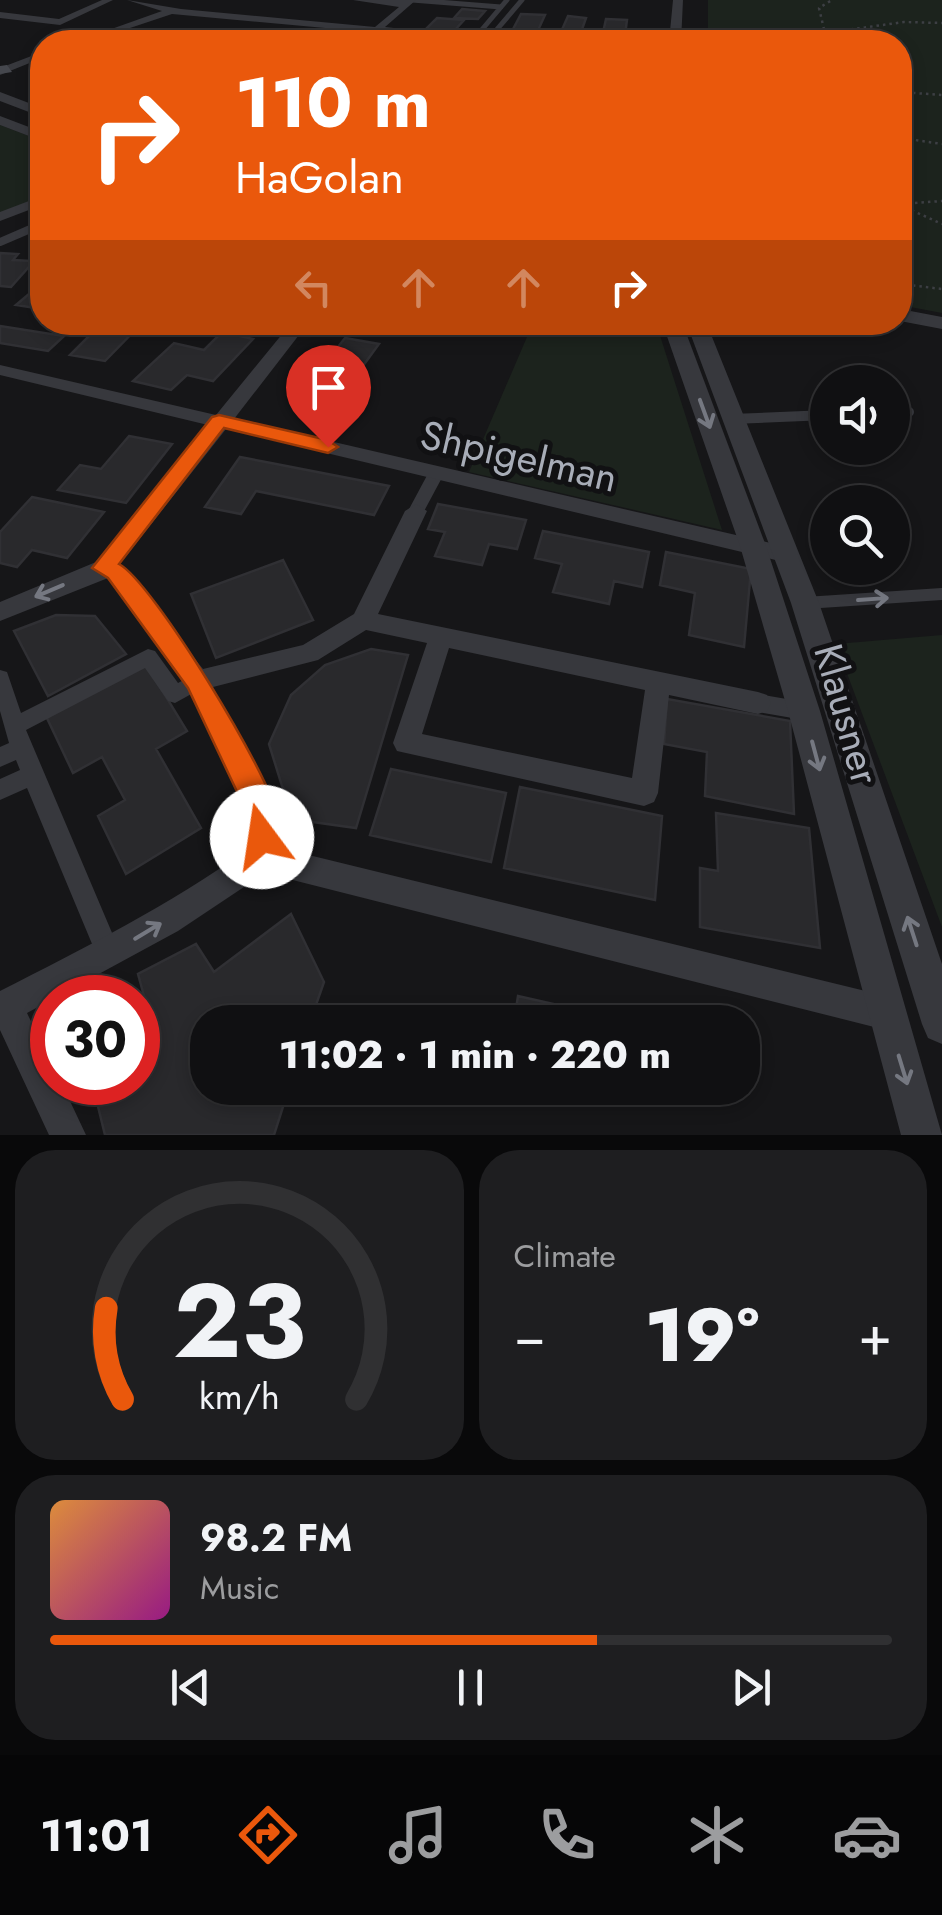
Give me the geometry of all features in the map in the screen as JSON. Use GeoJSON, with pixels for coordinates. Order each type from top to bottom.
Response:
{"type":"FeatureCollection","features":[{"type":"Feature","properties":{"kind":"street"},"geometry":{"type":"LineString","coordinates":[[0,14],[60,22],[109,0]]}},
{"type":"Feature","properties":{"kind":"street"},"geometry":{"type":"LineString","coordinates":[[130,0],[173,11],[366,30]]}},
{"type":"Feature","properties":{"kind":"street"},"geometry":{"type":"LineString","coordinates":[[116,30],[204,0]]}},
{"type":"Feature","properties":{"kind":"street"},"geometry":{"type":"LineString","coordinates":[[357,0],[409,2]]}},
{"type":"Feature","properties":{"kind":"street"},"geometry":{"type":"LineString","coordinates":[[676,30],[678,0]]}},
{"type":"Feature","properties":{"kind":"street"},"geometry":{"type":"LineString","coordinates":[[377,30],[409,2]]}},
{"type":"Feature","properties":{"kind":"street"},"geometry":{"type":"LineString","coordinates":[[199,30],[221,16]]}},
{"type":"Feature","properties":{"kind":"street"},"geometry":{"type":"LineString","coordinates":[[309,30],[315,25]]}},
{"type":"Feature","properties":{"kind":"street"},"geometry":{"type":"LineString","coordinates":[[2,71],[30,60]]}},
{"type":"Feature","properties":{"kind":"street"},"geometry":{"type":"LineString","coordinates":[[0,96],[30,108]]}},
{"type":"Feature","properties":{"kind":"street"},"geometry":{"type":"LineString","coordinates":[[0,120],[30,132]]}},
{"type":"Feature","properties":{"kind":"street"},"geometry":{"type":"LineString","coordinates":[[0,217],[30,205]]}},
{"type":"Feature","properties":{"kind":"street"},"geometry":{"type":"LineString","coordinates":[[912,317],[942,323]]}},
{"type":"Feature","properties":{"kind":"street"},"geometry":{"type":"LineString","coordinates":[[0,612],[104,568],[290,335]]}},
{"type":"Feature","properties":{"kind":"street","name":"Klausner"},"geometry":{"type":"LineString","coordinates":[[677,335],[753,546],[804,711],[922,1135]]}},
{"type":"Feature","properties":{"kind":"street","name":"Klausner"},"geometry":{"type":"LineString","coordinates":[[701,335],[805,603],[942,1024]]}},
{"type":"Feature","properties":{"kind":"street","name":"Shpigelman"},"geometry":{"type":"LineString","coordinates":[[0,370],[788,555]]}},
{"type":"Feature","properties":{"kind":"street"},"geometry":{"type":"LineString","coordinates":[[13,743],[148,657],[174,694],[198,681],[309,652],[363,620],[437,472]]}},
{"type":"Feature","properties":{"kind":"street"},"geometry":{"type":"LineString","coordinates":[[104,568],[116,572],[198,681],[264,817],[261,858]]}},
{"type":"Feature","properties":{"kind":"street"},"geometry":{"type":"LineString","coordinates":[[363,620],[658,684],[804,711]]}},
{"type":"Feature","properties":{"kind":"street"},"geometry":{"type":"LineString","coordinates":[[441,636],[406,743],[644,793],[658,684]]}},
{"type":"Feature","properties":{"kind":"street"},"geometry":{"type":"LineString","coordinates":[[0,678],[13,743],[36,773],[108,954]]}},
{"type":"Feature","properties":{"kind":"street"},"geometry":{"type":"LineString","coordinates":[[0,790],[36,773]]}},
{"type":"Feature","properties":{"kind":"street"},"geometry":{"type":"LineString","coordinates":[[68,1135],[3,1007],[108,954],[261,858],[886,1013]]}},
{"type":"Feature","properties":{"kind":"lane"},"geometry":{"type":"LineString","coordinates":[[482,30],[507,0]]}},
{"type":"Feature","properties":{"kind":"lane"},"geometry":{"type":"LineString","coordinates":[[496,30],[522,0]]}},
{"type":"Feature","properties":{"kind":"lane"},"geometry":{"type":"LineString","coordinates":[[409,2],[501,8]]}},
{"type":"Feature","properties":{"kind":"lane"},"geometry":{"type":"LineString","coordinates":[[0,242],[30,229]]}},
{"type":"Feature","properties":{"kind":"lane"},"geometry":{"type":"LineString","coordinates":[[732,419],[810,416]]}},
{"type":"Feature","properties":{"kind":"lane"},"geometry":{"type":"LineString","coordinates":[[805,603],[942,594]]}},
{"type":"Feature","properties":{"kind":"path"},"geometry":{"type":"LineString","coordinates":[[824,30],[820,8],[832,0]]}},
{"type":"Feature","properties":{"kind":"path"},"geometry":{"type":"LineString","coordinates":[[847,30],[904,22],[942,23]]}},
{"type":"Feature","properties":{"kind":"path"},"geometry":{"type":"LineString","coordinates":[[912,93],[942,96]]}},
{"type":"Feature","properties":{"kind":"path"},"geometry":{"type":"LineString","coordinates":[[912,138],[942,144]]}},
{"type":"Feature","properties":{"kind":"path"},"geometry":{"type":"LineString","coordinates":[[912,203],[942,201]]}},
{"type":"Feature","properties":{"kind":"path"},"geometry":{"type":"LineString","coordinates":[[912,210],[942,224]]}},
{"type":"Feature","properties":{"kind":"path"},"geometry":{"type":"LineString","coordinates":[[912,285],[942,289]]}},
{"type":"Feature","properties":{"kind":"shaded area"},"geometry":{"type":"Polygon","coordinates":[[[708,0],[942,0],[942,313],[912,307],[912,30],[708,30],[708,0]]]}},
{"type":"Feature","properties":{"kind":"shaded area"},"geometry":{"type":"Polygon","coordinates":[[[0,125],[30,136],[30,201],[0,214],[0,125]]]}},
{"type":"Feature","properties":{"kind":"shaded area"},"geometry":{"type":"Polygon","coordinates":[[[528,335],[660,335],[722,530],[469,472],[528,335]]]}},
{"type":"Feature","properties":{"kind":"shaded area"},"geometry":{"type":"Polygon","coordinates":[[[942,635],[942,927],[836,644],[942,635]]]}},
{"type":"Feature","properties":{"kind":"building"},"geometry":{"type":"Polygon","coordinates":[[[462,9],[485,11],[478,19],[454,18],[462,9]]]}},
{"type":"Feature","properties":{"kind":"building"},"geometry":{"type":"Polygon","coordinates":[[[521,14],[545,15],[538,30],[513,30],[521,14]]]}},
{"type":"Feature","properties":{"kind":"building"},"geometry":{"type":"Polygon","coordinates":[[[568,16],[586,18],[582,30],[562,30],[568,16]]]}},
{"type":"Feature","properties":{"kind":"building"},"geometry":{"type":"Polygon","coordinates":[[[437,18],[464,20],[455,30],[426,29],[437,18]]]}},
{"type":"Feature","properties":{"kind":"building"},"geometry":{"type":"Polygon","coordinates":[[[606,19],[627,20],[626,30],[604,30],[606,19]]]}},
{"type":"Feature","properties":{"kind":"building"},"geometry":{"type":"Polygon","coordinates":[[[0,253],[18,254],[13,260],[30,261],[11,287],[0,286],[0,253]]]}},
{"type":"Feature","properties":{"kind":"building"},"geometry":{"type":"Polygon","coordinates":[[[30,293],[30,307],[16,305],[30,293]]]}},
{"type":"Feature","properties":{"kind":"building"},"geometry":{"type":"Polygon","coordinates":[[[0,326],[30,331],[30,335],[64,336],[48,351],[0,343],[0,326]]]}},
{"type":"Feature","properties":{"kind":"building"},"geometry":{"type":"Polygon","coordinates":[[[90,335],[130,335],[105,361],[70,355],[90,335]]]}},
{"type":"Feature","properties":{"kind":"building"},"geometry":{"type":"Polygon","coordinates":[[[219,335],[253,339],[213,381],[187,375],[171,390],[133,381],[174,343],[204,350],[219,335]]]}},
{"type":"Feature","properties":{"kind":"building"},"geometry":{"type":"Polygon","coordinates":[[[345,338],[379,344],[357,374],[322,367],[345,338]]]}},
{"type":"Feature","properties":{"kind":"building"},"geometry":{"type":"Polygon","coordinates":[[[129,436],[172,444],[126,503],[58,490],[80,465],[101,469],[129,436]]]}},
{"type":"Feature","properties":{"kind":"building"},"geometry":{"type":"Polygon","coordinates":[[[240,457],[389,486],[374,515],[256,491],[241,514],[205,507],[240,457]]]}},
{"type":"Feature","properties":{"kind":"building"},"geometry":{"type":"Polygon","coordinates":[[[32,497],[104,512],[67,558],[32,550],[17,567],[0,563],[0,532],[32,497]]]}},
{"type":"Feature","properties":{"kind":"building"},"geometry":{"type":"Polygon","coordinates":[[[438,504],[526,520],[517,549],[489,544],[482,565],[435,556],[445,532],[428,529],[438,504]]]}},
{"type":"Feature","properties":{"kind":"building"},"geometry":{"type":"Polygon","coordinates":[[[543,531],[649,552],[642,587],[614,581],[609,604],[553,592],[562,564],[535,558],[543,531]]]}},
{"type":"Feature","properties":{"kind":"building"},"geometry":{"type":"Polygon","coordinates":[[[666,552],[751,569],[744,647],[689,635],[695,593],[660,585],[666,552]]]}},
{"type":"Feature","properties":{"kind":"building"},"geometry":{"type":"Polygon","coordinates":[[[283,560],[313,620],[216,658],[191,594],[283,560]]]}},
{"type":"Feature","properties":{"kind":"building"},"geometry":{"type":"Polygon","coordinates":[[[56,615],[95,616],[126,654],[48,696],[14,631],[56,615]]]}},
{"type":"Feature","properties":{"kind":"building"},"geometry":{"type":"Polygon","coordinates":[[[371,649],[408,655],[356,828],[306,821],[282,786],[269,744],[291,695],[325,665],[371,649]]]}},
{"type":"Feature","properties":{"kind":"building"},"geometry":{"type":"Polygon","coordinates":[[[146,664],[187,731],[156,749],[201,828],[126,874],[98,816],[125,800],[102,757],[73,773],[46,716],[146,664]]]}},
{"type":"Feature","properties":{"kind":"building"},"geometry":{"type":"Polygon","coordinates":[[[667,699],[790,721],[794,814],[705,796],[707,752],[664,744],[667,699]]]}},
{"type":"Feature","properties":{"kind":"building"},"geometry":{"type":"Polygon","coordinates":[[[391,769],[506,793],[491,862],[370,835],[391,769]]]}},
{"type":"Feature","properties":{"kind":"building"},"geometry":{"type":"Polygon","coordinates":[[[520,787],[662,816],[655,900],[504,868],[520,787]]]}},
{"type":"Feature","properties":{"kind":"building"},"geometry":{"type":"Polygon","coordinates":[[[716,813],[809,828],[820,948],[700,927],[700,868],[718,871],[716,813]]]}},
{"type":"Feature","properties":{"kind":"building"},"geometry":{"type":"Polygon","coordinates":[[[291,914],[324,982],[316,1005],[190,1005],[190,1105],[284,1105],[274,1135],[105,1135],[98,1105],[160,1105],[160,975],[138,974],[196,944],[214,972],[291,914]]]}},
{"type":"Feature","properties":{"kind":"building"},"geometry":{"type":"Polygon","coordinates":[[[518,996],[558,1005],[517,1005],[518,996]]]}},
{"type":"Feature","properties":{"kind":"route"},"geometry":{"type":"LineString","coordinates":[[262,837],[264,817],[198,681],[116,572],[104,568],[219,421],[328,447]]}}]}
